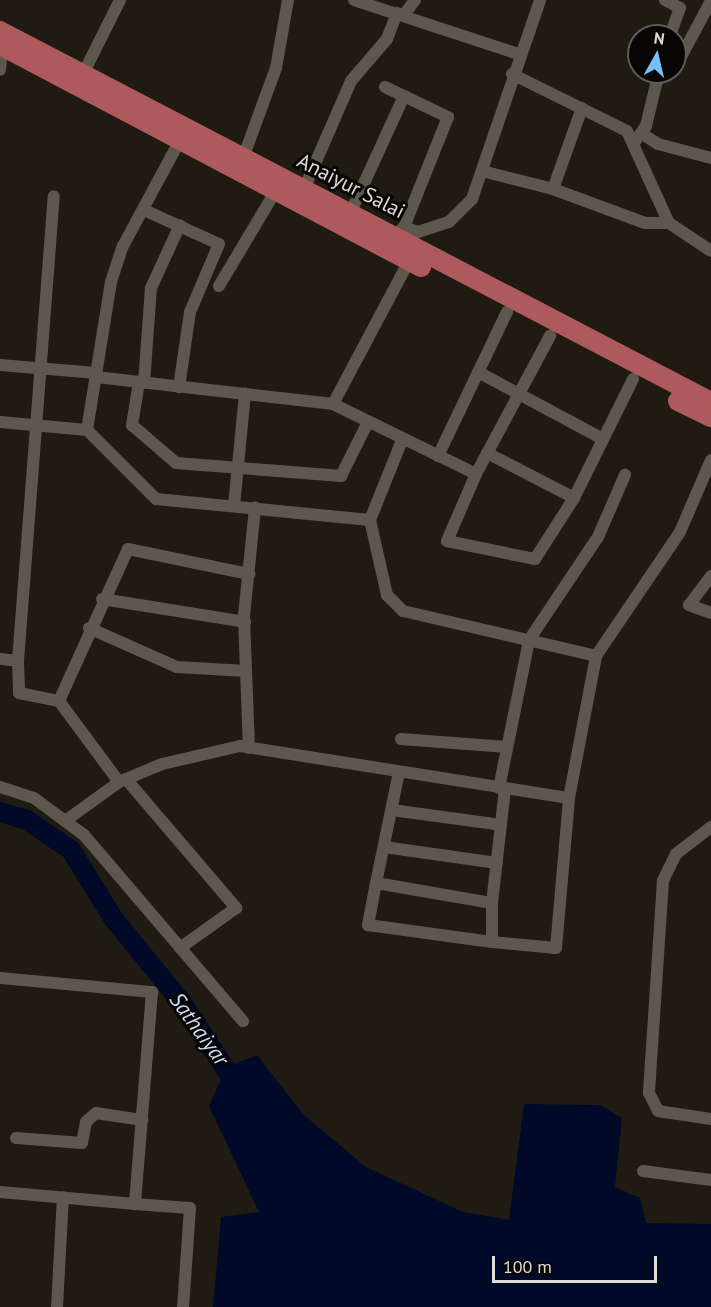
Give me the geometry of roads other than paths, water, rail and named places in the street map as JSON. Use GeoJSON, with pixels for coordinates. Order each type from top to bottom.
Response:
{"type":"FeatureCollection","features":[{"type":"Feature","properties":{"kind":"main road","name":"Anaiyur Salai"},"geometry":{"type":"LineString","coordinates":[[1,41],[243,158],[279,186],[304,189],[350,214],[400,230],[411,256],[550,336],[711,417]]}},
{"type":"Feature","properties":{"kind":"main road","name":"Anaiyur Salai"},"geometry":{"type":"LineString","coordinates":[[80,80],[178,144],[279,186],[411,256],[711,402]]}},
{"type":"Feature","properties":{"kind":"street"},"geometry":{"type":"LineString","coordinates":[[80,80],[120,0]]}},
{"type":"Feature","properties":{"kind":"street"},"geometry":{"type":"LineString","coordinates":[[243,158],[276,68],[288,0]]}},
{"type":"Feature","properties":{"kind":"street"},"geometry":{"type":"LineString","coordinates":[[354,0],[518,54]]}},
{"type":"Feature","properties":{"kind":"street"},"geometry":{"type":"LineString","coordinates":[[304,189],[351,81],[387,39],[401,14],[415,0]]}},
{"type":"Feature","properties":{"kind":"street"},"geometry":{"type":"LineString","coordinates":[[385,87],[448,117],[400,230],[418,232],[449,222],[472,199],[518,54],[540,0]]}},
{"type":"Feature","properties":{"kind":"street"},"geometry":{"type":"LineString","coordinates":[[665,0],[680,8],[674,24]]}},
{"type":"Feature","properties":{"kind":"street"},"geometry":{"type":"LineString","coordinates":[[687,46],[711,1]]}},
{"type":"Feature","properties":{"kind":"street"},"geometry":{"type":"LineString","coordinates":[[0,70],[1,41]]}},
{"type":"Feature","properties":{"kind":"street"},"geometry":{"type":"LineString","coordinates":[[512,74],[627,131],[669,223]]}},
{"type":"Feature","properties":{"kind":"street"},"geometry":{"type":"LineString","coordinates":[[633,144],[641,133],[655,84]]}},
{"type":"Feature","properties":{"kind":"street"},"geometry":{"type":"LineString","coordinates":[[350,214],[404,96]]}},
{"type":"Feature","properties":{"kind":"street"},"geometry":{"type":"LineString","coordinates":[[553,189],[582,108]]}},
{"type":"Feature","properties":{"kind":"street"},"geometry":{"type":"LineString","coordinates":[[641,133],[658,144],[711,158]]}},
{"type":"Feature","properties":{"kind":"street"},"geometry":{"type":"LineString","coordinates":[[87,430],[111,282],[178,144]]}},
{"type":"Feature","properties":{"kind":"street"},"geometry":{"type":"LineString","coordinates":[[482,171],[553,189],[645,223],[669,223],[710,247]]}},
{"type":"Feature","properties":{"kind":"street"},"geometry":{"type":"LineString","coordinates":[[219,286],[279,186]]}},
{"type":"Feature","properties":{"kind":"street"},"geometry":{"type":"LineString","coordinates":[[54,196],[38,426],[18,661],[19,693],[59,701],[122,781],[236,908],[180,948]]}},
{"type":"Feature","properties":{"kind":"street"},"geometry":{"type":"LineString","coordinates":[[144,210],[180,225],[237,254]]}},
{"type":"Feature","properties":{"kind":"street"},"geometry":{"type":"LineString","coordinates":[[180,225],[151,288],[141,382],[132,425],[151,444],[176,463],[341,476],[368,422]]}},
{"type":"Feature","properties":{"kind":"street"},"geometry":{"type":"LineString","coordinates":[[179,387],[190,312],[219,244]]}},
{"type":"Feature","properties":{"kind":"street"},"geometry":{"type":"LineString","coordinates":[[333,404],[411,256]]}},
{"type":"Feature","properties":{"kind":"street"},"geometry":{"type":"LineString","coordinates":[[438,456],[507,312]]}},
{"type":"Feature","properties":{"kind":"street"},"geometry":{"type":"LineString","coordinates":[[550,336],[476,474],[447,541],[535,559],[574,498],[633,379]]}},
{"type":"Feature","properties":{"kind":"street"},"geometry":{"type":"LineString","coordinates":[[0,364],[333,404],[476,474]]}},
{"type":"Feature","properties":{"kind":"street"},"geometry":{"type":"LineString","coordinates":[[478,372],[603,439]]}},
{"type":"Feature","properties":{"kind":"street"},"geometry":{"type":"LineString","coordinates":[[234,506],[245,394]]}},
{"type":"Feature","properties":{"kind":"street"},"geometry":{"type":"LineString","coordinates":[[0,422],[87,430],[156,499],[370,520]]}},
{"type":"Feature","properties":{"kind":"street"},"geometry":{"type":"LineString","coordinates":[[403,438],[370,520],[387,595],[403,611],[596,656]]}},
{"type":"Feature","properties":{"kind":"street"},"geometry":{"type":"LineString","coordinates":[[487,453],[574,498]]}},
{"type":"Feature","properties":{"kind":"street"},"geometry":{"type":"LineString","coordinates":[[399,772],[368,925],[492,942],[556,948],[569,798],[596,656],[680,532],[711,460]]}},
{"type":"Feature","properties":{"kind":"street"},"geometry":{"type":"LineString","coordinates":[[492,942],[492,903],[507,747],[529,640],[598,537],[625,476]]}},
{"type":"Feature","properties":{"kind":"street"},"geometry":{"type":"LineString","coordinates":[[249,748],[244,622],[255,508]]}},
{"type":"Feature","properties":{"kind":"street"},"geometry":{"type":"LineString","coordinates":[[59,701],[102,599],[128,549],[249,574]]}},
{"type":"Feature","properties":{"kind":"street"},"geometry":{"type":"LineString","coordinates":[[711,576],[689,605],[711,614]]}},
{"type":"Feature","properties":{"kind":"street"},"geometry":{"type":"LineString","coordinates":[[102,599],[244,622]]}},
{"type":"Feature","properties":{"kind":"street"},"geometry":{"type":"LineString","coordinates":[[89,628],[177,668],[246,671]]}},
{"type":"Feature","properties":{"kind":"street"},"geometry":{"type":"LineString","coordinates":[[0,659],[18,661]]}},
{"type":"Feature","properties":{"kind":"street"},"geometry":{"type":"LineString","coordinates":[[400,739],[507,747]]}},
{"type":"Feature","properties":{"kind":"street"},"geometry":{"type":"LineString","coordinates":[[65,821],[122,781],[162,764],[249,748],[569,798]]}},
{"type":"Feature","properties":{"kind":"street"},"geometry":{"type":"LineString","coordinates":[[0,787],[34,798],[65,821],[243,1021]]}},
{"type":"Feature","properties":{"kind":"street"},"geometry":{"type":"LineString","coordinates":[[392,810],[501,825]]}},
{"type":"Feature","properties":{"kind":"street"},"geometry":{"type":"LineString","coordinates":[[711,827],[676,854],[663,881],[650,1093],[658,1111],[711,1119]]}},
{"type":"Feature","properties":{"kind":"street"},"geometry":{"type":"LineString","coordinates":[[384,847],[497,863]]}},
{"type":"Feature","properties":{"kind":"street"},"geometry":{"type":"LineString","coordinates":[[376,883],[492,903]]}},
{"type":"Feature","properties":{"kind":"street"},"geometry":{"type":"LineString","coordinates":[[0,978],[152,992],[135,1204]]}},
{"type":"Feature","properties":{"kind":"street"},"geometry":{"type":"LineString","coordinates":[[16,1138],[82,1143],[86,1122],[96,1113],[142,1120]]}},
{"type":"Feature","properties":{"kind":"street"},"geometry":{"type":"LineString","coordinates":[[643,1171],[711,1180]]}},
{"type":"Feature","properties":{"kind":"street"},"geometry":{"type":"LineString","coordinates":[[0,1192],[190,1208],[183,1307]]}},
{"type":"Feature","properties":{"kind":"street"},"geometry":{"type":"LineString","coordinates":[[60,1307],[63,1197]]}},
{"type":"Feature","properties":{"kind":"water"},"geometry":{"type":"Polygon","coordinates":[[[257,1055],[304,1115],[366,1167],[463,1212],[509,1220],[524,1104],[600,1105],[622,1118],[615,1187],[640,1198],[646,1223],[711,1224],[711,1307],[213,1307],[221,1217],[259,1212],[209,1106],[226,1067],[257,1055]]]}},
{"type":"Feature","properties":{"kind":"waterway","name":"Sathaiyar"},"geometry":{"type":"LineString","coordinates":[[0,812],[25,819],[71,850],[113,918],[183,1004],[239,1090]]}}]}
